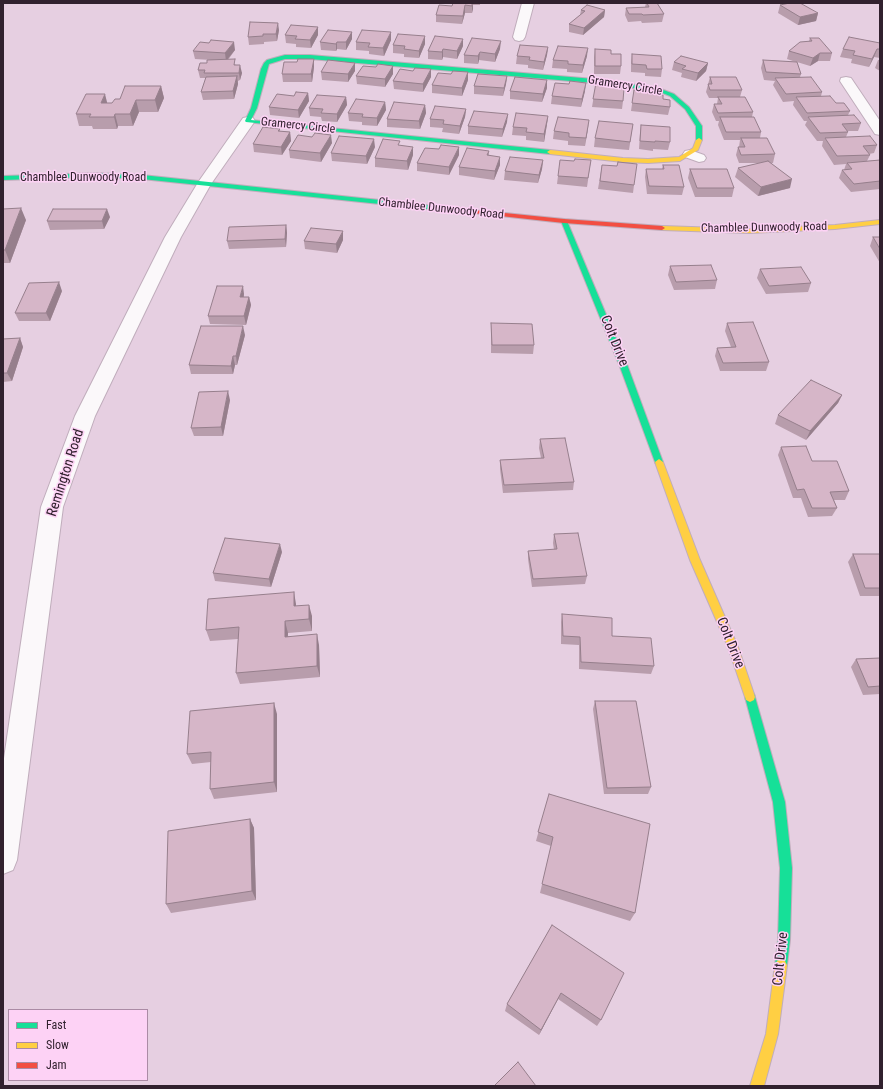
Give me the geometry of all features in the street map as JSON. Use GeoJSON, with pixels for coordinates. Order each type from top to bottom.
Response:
{"type":"FeatureCollection","features":[{"type":"Feature","properties":{"kind":"street"},"geometry":{"type":"LineString","coordinates":[[519,37],[528,3]]}},
{"type":"Feature","properties":{"kind":"street","name":"Gramercy Circle"},"geometry":{"type":"LineString","coordinates":[[204,184],[248,120],[254,108],[264,69],[272,58],[310,57],[506,73],[606,82],[675,93],[687,108],[698,126],[698,139],[695,156],[669,160],[623,160],[248,120]]}},
{"type":"Feature","properties":{"kind":"street"},"geometry":{"type":"LineString","coordinates":[[846,81],[880,131]]}},
{"type":"Feature","properties":{"kind":"street","name":"Chamblee Dunwoody Road"},"geometry":{"type":"LineString","coordinates":[[3,178],[94,175],[142,177],[564,221],[676,229],[749,231],[835,227],[880,222]]}},
{"type":"Feature","properties":{"kind":"street","name":"Remington Road"},"geometry":{"type":"LineString","coordinates":[[3,860],[52,507],[85,416],[172,237],[204,184]]}},
{"type":"Feature","properties":{"kind":"street","name":"Colt Drive"},"geometry":{"type":"LineString","coordinates":[[564,221],[624,367],[695,560],[733,647],[755,711],[779,802],[786,868],[784,940],[772,1034],[757,1086]]}},
{"type":"Feature","properties":{"kind":"building"},"geometry":{"type":"Polygon","coordinates":[[[453,3],[472,3],[472,6],[465,5],[463,16],[436,15],[439,5],[452,6],[453,3]]]}},
{"type":"Feature","properties":{"kind":"building"},"geometry":{"type":"Polygon","coordinates":[[[647,3],[657,3],[664,14],[629,14],[626,8],[649,7],[647,3]]]}},
{"type":"Feature","properties":{"kind":"building"},"geometry":{"type":"Polygon","coordinates":[[[800,3],[818,13],[800,17],[780,5],[800,3]]]}},
{"type":"Feature","properties":{"kind":"building"},"geometry":{"type":"Polygon","coordinates":[[[587,5],[605,10],[584,28],[569,24],[585,11],[581,10],[587,5]]]}},
{"type":"Feature","properties":{"kind":"building"},"geometry":{"type":"Polygon","coordinates":[[[250,22],[278,23],[276,34],[263,34],[263,36],[248,37],[250,22]]]}},
{"type":"Feature","properties":{"kind":"building"},"geometry":{"type":"Polygon","coordinates":[[[291,25],[318,27],[310,40],[295,39],[297,36],[285,35],[291,25]]]}},
{"type":"Feature","properties":{"kind":"building"},"geometry":{"type":"Polygon","coordinates":[[[328,30],[352,32],[346,42],[337,42],[336,44],[320,42],[328,30]]]}},
{"type":"Feature","properties":{"kind":"building"},"geometry":{"type":"Polygon","coordinates":[[[362,30],[391,32],[383,48],[368,47],[370,43],[356,42],[362,30]]]}},
{"type":"Feature","properties":{"kind":"building"},"geometry":{"type":"Polygon","coordinates":[[[398,34],[425,36],[419,51],[404,49],[405,46],[393,45],[398,34]]]}},
{"type":"Feature","properties":{"kind":"building"},"geometry":{"type":"Polygon","coordinates":[[[435,36],[463,39],[457,51],[443,49],[442,52],[428,51],[435,36]]]}},
{"type":"Feature","properties":{"kind":"building"},"geometry":{"type":"Polygon","coordinates":[[[849,37],[880,43],[880,49],[877,49],[872,59],[853,55],[855,51],[843,49],[849,37]]]}},
{"type":"Feature","properties":{"kind":"building"},"geometry":{"type":"Polygon","coordinates":[[[472,38],[501,41],[495,54],[480,52],[478,56],[464,55],[472,38]]]}},
{"type":"Feature","properties":{"kind":"building"},"geometry":{"type":"Polygon","coordinates":[[[810,38],[819,38],[832,53],[820,53],[813,58],[789,51],[800,42],[812,41],[810,38]]]}},
{"type":"Feature","properties":{"kind":"building"},"geometry":{"type":"Polygon","coordinates":[[[211,40],[234,42],[225,53],[193,51],[200,42],[209,43],[211,40]]]}},
{"type":"Feature","properties":{"kind":"building"},"geometry":{"type":"Polygon","coordinates":[[[520,45],[548,47],[544,62],[529,60],[530,57],[517,56],[520,45]]]}},
{"type":"Feature","properties":{"kind":"building"},"geometry":{"type":"Polygon","coordinates":[[[558,46],[588,48],[583,65],[568,64],[568,61],[553,60],[558,46]]]}},
{"type":"Feature","properties":{"kind":"building"},"geometry":{"type":"Polygon","coordinates":[[[595,49],[611,50],[611,54],[621,54],[621,66],[595,66],[595,49]]]}},
{"type":"Feature","properties":{"kind":"building"},"geometry":{"type":"Polygon","coordinates":[[[632,54],[661,56],[662,69],[647,69],[646,65],[632,64],[632,54]]]}},
{"type":"Feature","properties":{"kind":"building"},"geometry":{"type":"Polygon","coordinates":[[[681,56],[708,63],[698,73],[682,69],[686,66],[674,62],[681,56]]]}},
{"type":"Feature","properties":{"kind":"building"},"geometry":{"type":"Polygon","coordinates":[[[235,59],[234,65],[240,65],[239,73],[204,73],[205,70],[198,70],[200,63],[207,63],[207,60],[235,59]]]}},
{"type":"Feature","properties":{"kind":"building"},"geometry":{"type":"Polygon","coordinates":[[[298,59],[314,59],[311,74],[282,74],[284,62],[297,62],[298,59]]]}},
{"type":"Feature","properties":{"kind":"building"},"geometry":{"type":"Polygon","coordinates":[[[328,60],[355,63],[348,74],[321,72],[328,60]]]}},
{"type":"Feature","properties":{"kind":"building"},"geometry":{"type":"Polygon","coordinates":[[[763,60],[797,62],[801,74],[766,72],[763,60]]]}},
{"type":"Feature","properties":{"kind":"building"},"geometry":{"type":"Polygon","coordinates":[[[378,64],[393,66],[385,79],[356,76],[363,66],[376,67],[378,64]]]}},
{"type":"Feature","properties":{"kind":"building"},"geometry":{"type":"Polygon","coordinates":[[[415,68],[431,69],[423,84],[393,81],[400,69],[413,71],[415,68]]]}},
{"type":"Feature","properties":{"kind":"building"},"geometry":{"type":"Polygon","coordinates":[[[453,71],[468,72],[462,88],[432,85],[438,73],[451,74],[453,71]]]}},
{"type":"Feature","properties":{"kind":"building"},"geometry":{"type":"Polygon","coordinates":[[[478,74],[507,76],[504,88],[474,86],[478,74]]]}},
{"type":"Feature","properties":{"kind":"building"},"geometry":{"type":"Polygon","coordinates":[[[237,76],[233,91],[201,92],[206,77],[237,76]]]}},
{"type":"Feature","properties":{"kind":"building"},"geometry":{"type":"Polygon","coordinates":[[[515,77],[547,80],[543,94],[510,91],[515,77]]]}},
{"type":"Feature","properties":{"kind":"building"},"geometry":{"type":"Polygon","coordinates":[[[710,77],[736,77],[742,90],[710,90],[708,84],[712,84],[710,77]]]}},
{"type":"Feature","properties":{"kind":"building"},"geometry":{"type":"Polygon","coordinates":[[[811,77],[822,92],[786,94],[775,78],[811,77]]]}},
{"type":"Feature","properties":{"kind":"building"},"geometry":{"type":"Polygon","coordinates":[[[570,81],[586,83],[582,99],[552,96],[555,83],[569,84],[570,81]]]}},
{"type":"Feature","properties":{"kind":"building"},"geometry":{"type":"Polygon","coordinates":[[[596,83],[624,88],[623,101],[593,99],[596,83]]]}},
{"type":"Feature","properties":{"kind":"building"},"geometry":{"type":"Polygon","coordinates":[[[125,86],[161,86],[155,100],[136,100],[130,114],[115,114],[114,117],[89,117],[91,114],[76,114],[86,94],[105,94],[101,103],[112,103],[115,99],[120,99],[125,86]]]}},
{"type":"Feature","properties":{"kind":"building"},"geometry":{"type":"Polygon","coordinates":[[[634,90],[651,91],[650,94],[663,95],[663,99],[670,100],[670,107],[632,103],[634,90]]]}},
{"type":"Feature","properties":{"kind":"building"},"geometry":{"type":"Polygon","coordinates":[[[296,92],[308,93],[298,110],[269,107],[277,94],[294,96],[296,92]]]}},
{"type":"Feature","properties":{"kind":"building"},"geometry":{"type":"Polygon","coordinates":[[[317,95],[346,97],[337,114],[321,113],[323,109],[309,108],[317,95]]]}},
{"type":"Feature","properties":{"kind":"building"},"geometry":{"type":"Polygon","coordinates":[[[830,96],[836,103],[844,103],[850,111],[807,113],[796,97],[830,96]]]}},
{"type":"Feature","properties":{"kind":"building"},"geometry":{"type":"Polygon","coordinates":[[[718,97],[745,97],[753,112],[718,113],[714,104],[722,104],[718,97]]]}},
{"type":"Feature","properties":{"kind":"building"},"geometry":{"type":"Polygon","coordinates":[[[356,99],[385,102],[377,118],[362,117],[363,114],[348,113],[356,99]]]}},
{"type":"Feature","properties":{"kind":"building"},"geometry":{"type":"Polygon","coordinates":[[[394,102],[425,105],[419,121],[387,119],[394,102]]]}},
{"type":"Feature","properties":{"kind":"building"},"geometry":{"type":"Polygon","coordinates":[[[435,106],[466,109],[460,126],[443,124],[444,120],[430,119],[435,106]]]}},
{"type":"Feature","properties":{"kind":"building"},"geometry":{"type":"Polygon","coordinates":[[[474,111],[508,114],[503,129],[468,126],[474,111]]]}},
{"type":"Feature","properties":{"kind":"building"},"geometry":{"type":"Polygon","coordinates":[[[516,113],[548,116],[544,134],[526,132],[527,128],[513,127],[516,113]]]}},
{"type":"Feature","properties":{"kind":"building"},"geometry":{"type":"Polygon","coordinates":[[[854,115],[861,123],[842,124],[848,132],[820,133],[808,117],[854,115]]]}},
{"type":"Feature","properties":{"kind":"building"},"geometry":{"type":"Polygon","coordinates":[[[558,117],[589,120],[586,138],[569,137],[569,133],[554,131],[558,117]]]}},
{"type":"Feature","properties":{"kind":"building"},"geometry":{"type":"Polygon","coordinates":[[[720,117],[754,117],[761,132],[726,132],[720,117]]]}},
{"type":"Feature","properties":{"kind":"building"},"geometry":{"type":"Polygon","coordinates":[[[599,121],[633,124],[630,142],[595,138],[599,121]]]}},
{"type":"Feature","properties":{"kind":"building"},"geometry":{"type":"Polygon","coordinates":[[[641,125],[670,127],[670,142],[640,141],[641,125]]]}},
{"type":"Feature","properties":{"kind":"building"},"geometry":{"type":"Polygon","coordinates":[[[263,127],[280,129],[278,131],[290,132],[281,147],[253,144],[263,127]]]}},
{"type":"Feature","properties":{"kind":"building"},"geometry":{"type":"Polygon","coordinates":[[[315,133],[331,135],[320,153],[289,150],[298,135],[312,137],[315,133]]]}},
{"type":"Feature","properties":{"kind":"building"},"geometry":{"type":"Polygon","coordinates":[[[339,136],[374,139],[366,156],[331,153],[339,136]]]}},
{"type":"Feature","properties":{"kind":"building"},"geometry":{"type":"Polygon","coordinates":[[[870,136],[877,145],[863,146],[870,155],[837,156],[825,138],[870,136]]]}},
{"type":"Feature","properties":{"kind":"building"},"geometry":{"type":"Polygon","coordinates":[[[741,138],[767,138],[775,154],[741,155],[738,147],[745,147],[741,138]]]}},
{"type":"Feature","properties":{"kind":"building"},"geometry":{"type":"Polygon","coordinates":[[[383,139],[400,141],[398,145],[413,147],[407,161],[375,158],[383,139]]]}},
{"type":"Feature","properties":{"kind":"building"},"geometry":{"type":"Polygon","coordinates":[[[441,145],[459,147],[449,167],[417,163],[425,148],[439,149],[441,145]]]}},
{"type":"Feature","properties":{"kind":"building"},"geometry":{"type":"Polygon","coordinates":[[[467,148],[489,151],[487,155],[500,157],[495,171],[459,167],[467,148]]]}},
{"type":"Feature","properties":{"kind":"building"},"geometry":{"type":"Polygon","coordinates":[[[510,157],[543,160],[539,175],[505,171],[510,157]]]}},
{"type":"Feature","properties":{"kind":"building"},"geometry":{"type":"Polygon","coordinates":[[[575,159],[591,160],[588,178],[558,176],[560,160],[574,161],[575,159]]]}},
{"type":"Feature","properties":{"kind":"building"},"geometry":{"type":"Polygon","coordinates":[[[880,160],[880,181],[854,184],[842,170],[852,169],[847,163],[880,160]]]}},
{"type":"Feature","properties":{"kind":"building"},"geometry":{"type":"Polygon","coordinates":[[[768,161],[792,179],[761,187],[738,168],[768,161]]]}},
{"type":"Feature","properties":{"kind":"building"},"geometry":{"type":"Polygon","coordinates":[[[618,162],[637,164],[634,185],[600,181],[602,165],[617,166],[618,162]]]}},
{"type":"Feature","properties":{"kind":"building"},"geometry":{"type":"Polygon","coordinates":[[[663,165],[679,165],[684,187],[649,186],[646,169],[664,169],[663,165]]]}},
{"type":"Feature","properties":{"kind":"building"},"geometry":{"type":"Polygon","coordinates":[[[690,169],[727,169],[734,188],[697,188],[690,169]]]}},
{"type":"Feature","properties":{"kind":"building"},"geometry":{"type":"Polygon","coordinates":[[[21,208],[5,250],[3,250],[3,209],[21,208]]]}},
{"type":"Feature","properties":{"kind":"building"},"geometry":{"type":"Polygon","coordinates":[[[53,209],[107,209],[102,221],[47,221],[53,209]]]}},
{"type":"Feature","properties":{"kind":"building"},"geometry":{"type":"Polygon","coordinates":[[[286,225],[285,239],[227,241],[229,227],[286,225]]]}},
{"type":"Feature","properties":{"kind":"building"},"geometry":{"type":"Polygon","coordinates":[[[311,228],[343,231],[336,244],[304,241],[311,228]]]}},
{"type":"Feature","properties":{"kind":"building"},"geometry":{"type":"Polygon","coordinates":[[[873,237],[880,237],[880,249],[873,237]]]}},
{"type":"Feature","properties":{"kind":"building"},"geometry":{"type":"Polygon","coordinates":[[[711,265],[717,280],[676,282],[670,266],[711,265]]]}},
{"type":"Feature","properties":{"kind":"building"},"geometry":{"type":"Polygon","coordinates":[[[801,267],[811,283],[769,286],[760,269],[801,267]]]}},
{"type":"Feature","properties":{"kind":"building"},"geometry":{"type":"Polygon","coordinates":[[[59,282],[46,313],[15,313],[29,283],[59,282]]]}},
{"type":"Feature","properties":{"kind":"building"},"geometry":{"type":"Polygon","coordinates":[[[217,286],[243,286],[240,297],[249,297],[244,316],[208,316],[217,286]]]}},
{"type":"Feature","properties":{"kind":"building"},"geometry":{"type":"Polygon","coordinates":[[[753,322],[769,362],[723,363],[717,348],[736,347],[727,323],[753,322]]]}},
{"type":"Feature","properties":{"kind":"building"},"geometry":{"type":"Polygon","coordinates":[[[491,323],[532,324],[534,345],[492,345],[491,323]]]}},
{"type":"Feature","properties":{"kind":"building"},"geometry":{"type":"Polygon","coordinates":[[[201,326],[243,326],[236,356],[233,356],[231,366],[189,365],[201,326]]]}},
{"type":"Feature","properties":{"kind":"building"},"geometry":{"type":"Polygon","coordinates":[[[20,338],[7,373],[3,373],[3,339],[20,338]]]}},
{"type":"Feature","properties":{"kind":"building"},"geometry":{"type":"Polygon","coordinates":[[[811,380],[842,395],[810,431],[778,415],[811,380]]]}},
{"type":"Feature","properties":{"kind":"building"},"geometry":{"type":"Polygon","coordinates":[[[228,391],[221,427],[191,428],[199,392],[228,391]]]}},
{"type":"Feature","properties":{"kind":"building"},"geometry":{"type":"Polygon","coordinates":[[[565,438],[574,482],[504,485],[500,460],[544,458],[540,439],[565,438]]]}},
{"type":"Feature","properties":{"kind":"building"},"geometry":{"type":"Polygon","coordinates":[[[806,446],[812,461],[837,461],[849,491],[830,492],[837,508],[812,508],[804,489],[797,490],[781,447],[806,446]]]}},
{"type":"Feature","properties":{"kind":"building"},"geometry":{"type":"Polygon","coordinates":[[[578,533],[587,576],[533,579],[528,551],[557,549],[554,534],[578,533]]]}},
{"type":"Feature","properties":{"kind":"building"},"geometry":{"type":"Polygon","coordinates":[[[225,538],[280,544],[269,579],[213,573],[225,538]]]}},
{"type":"Feature","properties":{"kind":"building"},"geometry":{"type":"Polygon","coordinates":[[[853,554],[880,554],[880,588],[865,588],[853,554]]]}},
{"type":"Feature","properties":{"kind":"building"},"geometry":{"type":"Polygon","coordinates":[[[294,592],[294,606],[309,605],[309,619],[285,621],[285,637],[317,634],[317,666],[236,673],[239,627],[206,630],[208,599],[294,592]]]}},
{"type":"Feature","properties":{"kind":"building"},"geometry":{"type":"Polygon","coordinates":[[[562,614],[612,618],[612,636],[651,638],[654,666],[581,662],[580,637],[563,636],[562,614]]]}},
{"type":"Feature","properties":{"kind":"building"},"geometry":{"type":"Polygon","coordinates":[[[880,658],[880,686],[868,687],[856,659],[880,658]]]}},
{"type":"Feature","properties":{"kind":"building"},"geometry":{"type":"Polygon","coordinates":[[[595,701],[636,701],[651,787],[607,788],[595,701]]]}},
{"type":"Feature","properties":{"kind":"building"},"geometry":{"type":"Polygon","coordinates":[[[274,703],[274,782],[210,789],[211,752],[187,754],[190,711],[274,703]]]}},
{"type":"Feature","properties":{"kind":"building"},"geometry":{"type":"Polygon","coordinates":[[[549,794],[650,824],[635,913],[542,884],[553,837],[538,832],[549,794]]]}},
{"type":"Feature","properties":{"kind":"building"},"geometry":{"type":"Polygon","coordinates":[[[250,819],[252,891],[166,904],[168,831],[250,819]]]}},
{"type":"Feature","properties":{"kind":"building"},"geometry":{"type":"Polygon","coordinates":[[[552,925],[624,973],[601,1020],[561,993],[541,1030],[507,1004],[552,925]]]}},
{"type":"Feature","properties":{"kind":"building"},"geometry":{"type":"Polygon","coordinates":[[[518,1062],[536,1086],[494,1086],[518,1062]]]}},
{"type":"Feature","properties":{"kind":"traffic: fast"},"geometry":{"type":"LineString","coordinates":[[285,57],[310,57],[606,82],[661,91],[672,95],[687,108],[699,126],[699,140]]}},
{"type":"Feature","properties":{"kind":"traffic: fast"},"geometry":{"type":"LineString","coordinates":[[285,57],[269,61],[267,63],[264,69],[254,108],[248,121],[550,152]]}},
{"type":"Feature","properties":{"kind":"traffic: fast"},"geometry":{"type":"LineString","coordinates":[[3,178],[94,175],[142,177],[475,212]]}},
{"type":"Feature","properties":{"kind":"traffic: fast"},"geometry":{"type":"LineString","coordinates":[[564,221],[624,367],[659,462]]}},
{"type":"Feature","properties":{"kind":"traffic: fast"},"geometry":{"type":"LineString","coordinates":[[750,697],[779,802],[786,868],[784,940],[781,965]]}},
{"type":"Feature","properties":{"kind":"traffic: slow"},"geometry":{"type":"LineString","coordinates":[[550,152],[623,160],[648,161],[680,159],[696,149],[699,140]]}},
{"type":"Feature","properties":{"kind":"traffic: slow"},"geometry":{"type":"LineString","coordinates":[[662,228],[749,231],[835,227],[880,222]]}},
{"type":"Feature","properties":{"kind":"traffic: slow"},"geometry":{"type":"LineString","coordinates":[[659,462],[695,560],[733,647],[750,697]]}},
{"type":"Feature","properties":{"kind":"traffic: slow"},"geometry":{"type":"LineString","coordinates":[[757,1086],[772,1034],[781,965]]}},
{"type":"Feature","properties":{"kind":"traffic: jam"},"geometry":{"type":"LineString","coordinates":[[475,212],[564,221],[662,228]]}}]}
